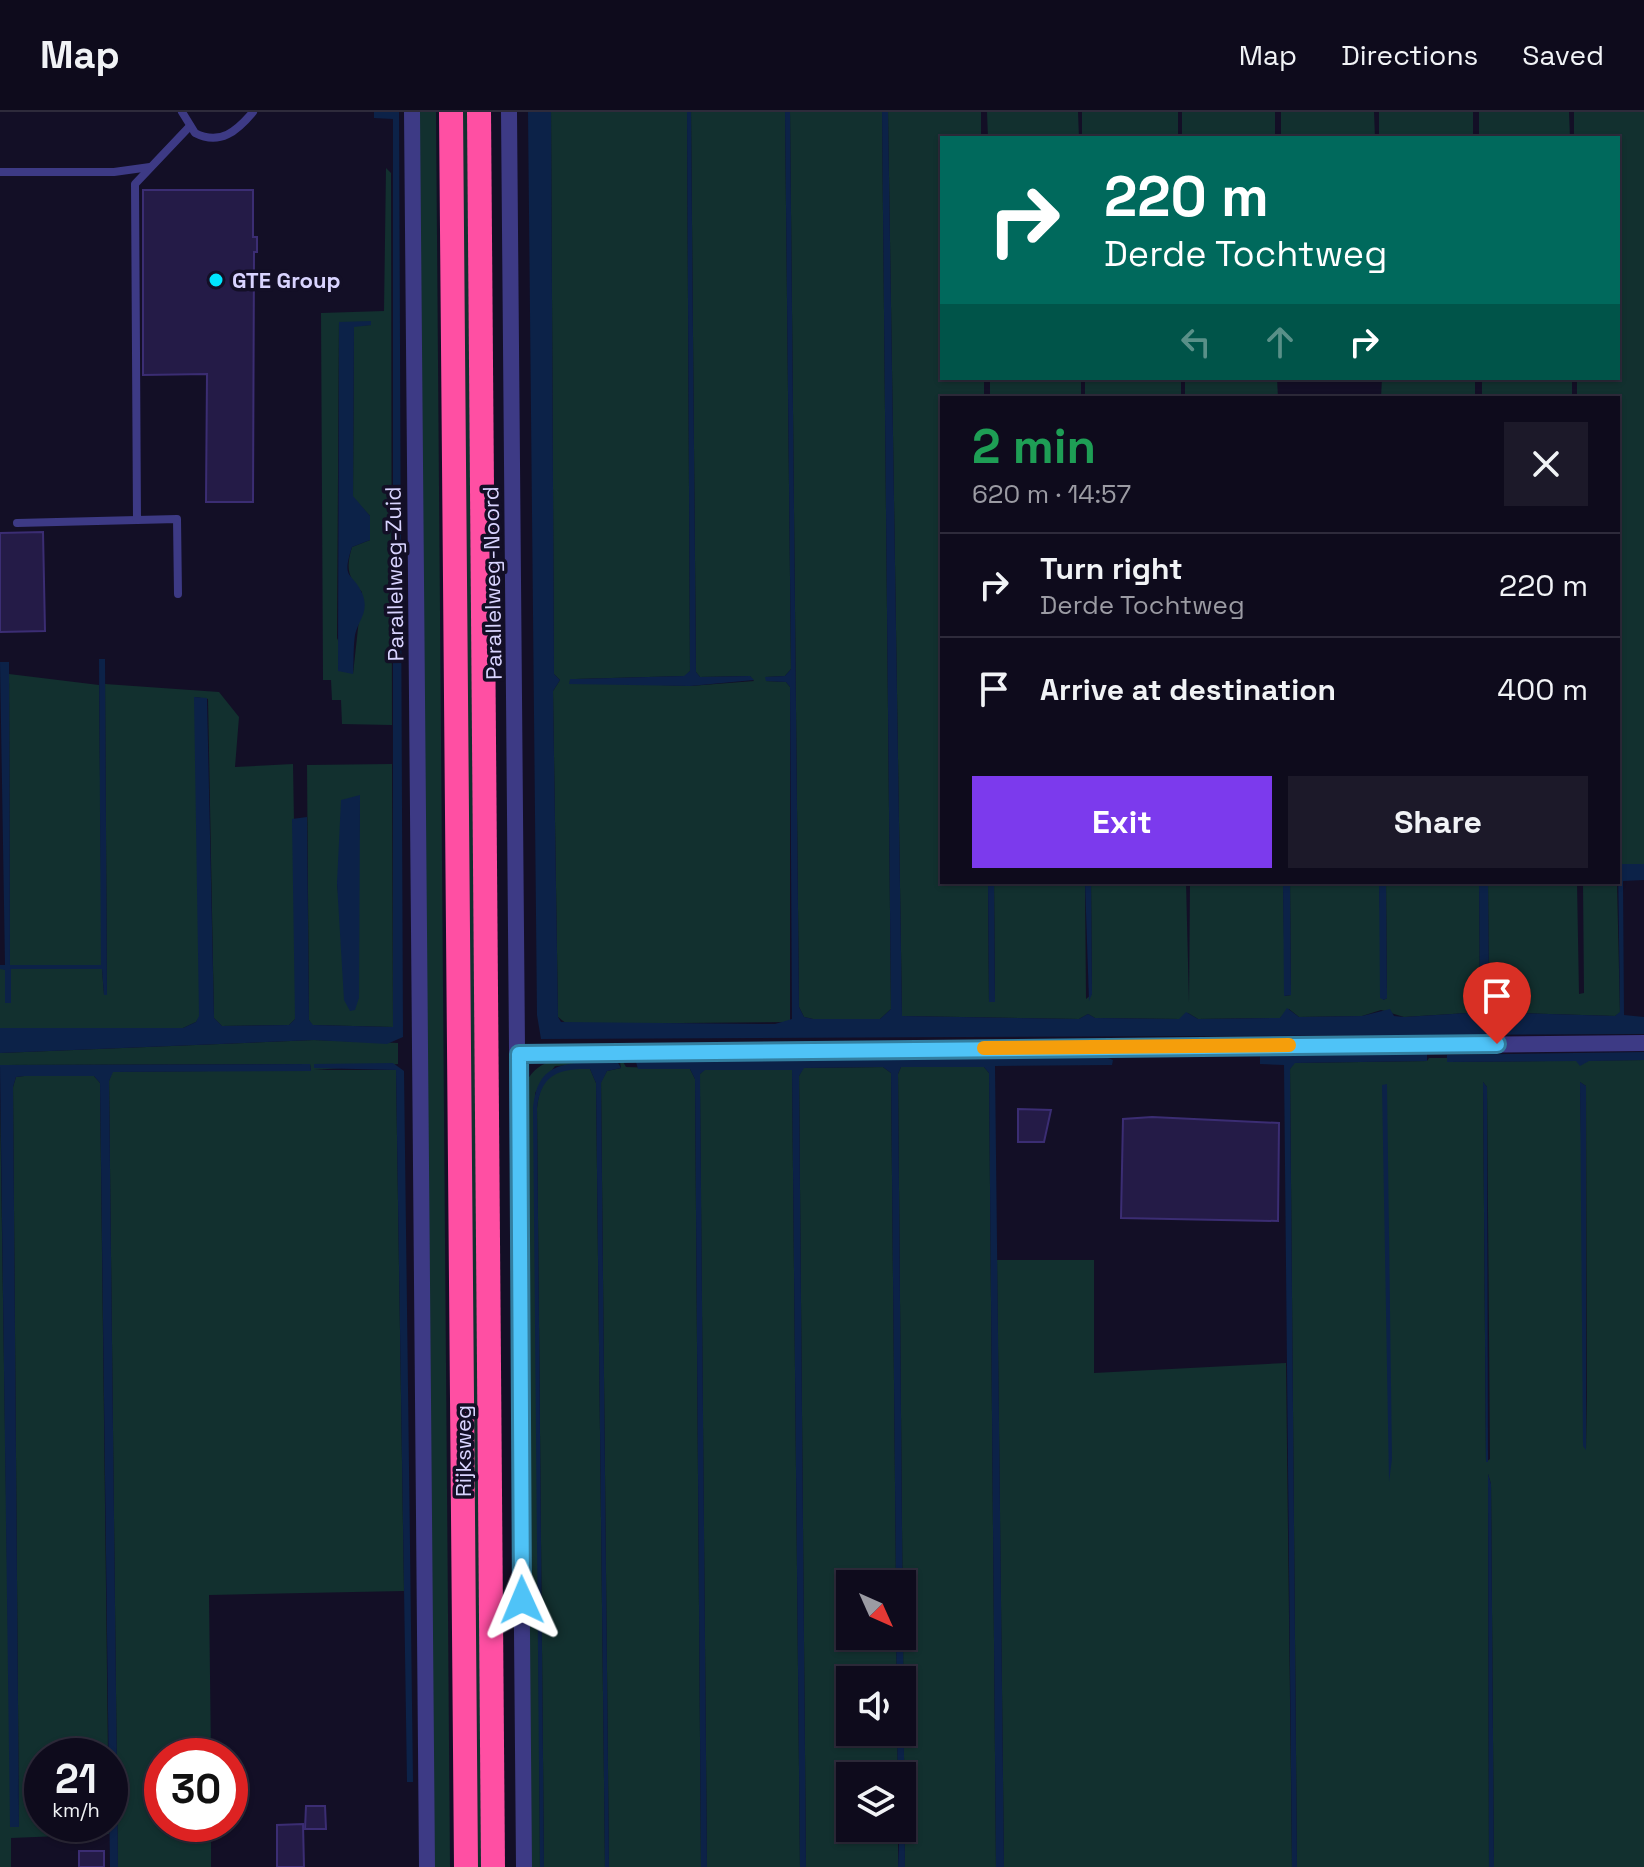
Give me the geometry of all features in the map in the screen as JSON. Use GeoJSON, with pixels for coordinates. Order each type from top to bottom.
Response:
{"type":"FeatureCollection","features":[{"type":"Feature","properties":{"kind":"highway","name":"Rijksweg"},"geometry":{"type":"LineString","coordinates":[[451,112],[466,1867]]}},
{"type":"Feature","properties":{"kind":"highway","name":"Rijksweg"},"geometry":{"type":"LineString","coordinates":[[479,112],[493,1867]]}},
{"type":"Feature","properties":{"kind":"street","name":"Parallelweg-Zuid"},"geometry":{"type":"LineString","coordinates":[[412,112],[422,1036]]}},
{"type":"Feature","properties":{"kind":"street","name":"Parallelweg-Noord"},"geometry":{"type":"LineString","coordinates":[[509,112],[519,1054]]}},
{"type":"Feature","properties":{"kind":"street","name":"Rijksweg"},"geometry":{"type":"LineString","coordinates":[[422,1036],[427,1867]]}},
{"type":"Feature","properties":{"kind":"street"},"geometry":{"type":"LineString","coordinates":[[524,1867],[519,1054],[1644,1043]]}},
{"type":"Feature","properties":{"kind":"lane"},"geometry":{"type":"LineString","coordinates":[[182,112],[190,126],[205,138],[216,139],[228,135],[253,112]]}},
{"type":"Feature","properties":{"kind":"lane"},"geometry":{"type":"LineString","coordinates":[[137,520],[135,184],[190,126]]}},
{"type":"Feature","properties":{"kind":"lane"},"geometry":{"type":"LineString","coordinates":[[0,172],[114,172],[151,167]]}},
{"type":"Feature","properties":{"kind":"lane"},"geometry":{"type":"LineString","coordinates":[[17,523],[177,519],[178,594]]}},
{"type":"Feature","properties":{"kind":"green space"},"geometry":{"type":"Polygon","coordinates":[[[419,112],[436,112],[450,1867],[433,1867],[419,112]]]}},
{"type":"Feature","properties":{"kind":"green space"},"geometry":{"type":"Polygon","coordinates":[[[462,112],[469,112],[485,1867],[477,1867],[462,112]]]}},
{"type":"Feature","properties":{"kind":"green space"},"geometry":{"type":"Polygon","coordinates":[[[551,112],[687,112],[690,671],[685,676],[576,679],[569,682],[690,686],[754,681],[750,676],[700,677],[696,672],[691,112],[785,112],[791,669],[785,676],[766,677],[766,681],[786,682],[790,687],[790,1022],[567,1024],[558,1017],[553,691],[560,680],[554,674],[551,112]]]}},
{"type":"Feature","properties":{"kind":"green space"},"geometry":{"type":"Polygon","coordinates":[[[790,112],[882,112],[891,1009],[880,1019],[813,1019],[804,1017],[799,1007],[790,112]]]}},
{"type":"Feature","properties":{"kind":"green space"},"geometry":{"type":"Polygon","coordinates":[[[888,112],[981,112],[981,136],[940,136],[940,380],[984,380],[984,396],[940,396],[940,884],[988,884],[989,1002],[995,1002],[994,884],[1085,884],[1086,999],[1092,994],[1091,884],[1186,884],[1189,1003],[1190,884],[1283,884],[1285,996],[1291,995],[1290,884],[1379,884],[1383,1000],[1387,998],[1386,884],[1479,884],[1480,999],[1489,998],[1488,884],[1577,884],[1579,994],[1584,993],[1583,884],[1617,884],[1620,1013],[1615,1016],[1484,1012],[1404,1017],[1381,1010],[1362,1016],[1299,1017],[1289,1009],[1280,1018],[1198,1019],[1188,1013],[1180,1019],[1095,1018],[1088,1014],[1079,1019],[902,1016],[888,112]]]}},
{"type":"Feature","properties":{"kind":"green space"},"geometry":{"type":"Polygon","coordinates":[[[987,112],[1078,112],[1079,136],[988,136],[987,112]]]}},
{"type":"Feature","properties":{"kind":"green space"},"geometry":{"type":"Polygon","coordinates":[[[1082,112],[1178,112],[1178,136],[1082,136],[1082,112]]]}},
{"type":"Feature","properties":{"kind":"green space"},"geometry":{"type":"Polygon","coordinates":[[[1182,112],[1275,112],[1275,136],[1182,136],[1182,112]]]}},
{"type":"Feature","properties":{"kind":"green space"},"geometry":{"type":"Polygon","coordinates":[[[1281,112],[1374,112],[1375,136],[1281,136],[1281,112]]]}},
{"type":"Feature","properties":{"kind":"green space"},"geometry":{"type":"Polygon","coordinates":[[[1379,112],[1473,112],[1473,136],[1379,136],[1379,112]]]}},
{"type":"Feature","properties":{"kind":"green space"},"geometry":{"type":"Polygon","coordinates":[[[1479,112],[1569,112],[1570,136],[1479,136],[1479,112]]]}},
{"type":"Feature","properties":{"kind":"green space"},"geometry":{"type":"Polygon","coordinates":[[[1574,112],[1644,112],[1644,864],[1620,864],[1620,396],[1577,396],[1577,380],[1620,380],[1620,136],[1574,136],[1574,112]]]}},
{"type":"Feature","properties":{"kind":"green space"},"geometry":{"type":"Polygon","coordinates":[[[386,168],[391,173],[392,725],[342,724],[341,700],[332,700],[331,680],[323,680],[321,313],[384,311],[386,168]],[[339,322],[337,638],[353,674],[362,592],[353,581],[349,560],[352,547],[370,540],[370,516],[353,497],[354,326],[371,325],[339,322]]]}},
{"type":"Feature","properties":{"kind":"green space"},"geometry":{"type":"Polygon","coordinates":[[[990,380],[1081,380],[1081,396],[990,396],[990,380]]]}},
{"type":"Feature","properties":{"kind":"green space"},"geometry":{"type":"Polygon","coordinates":[[[1085,380],[1181,380],[1181,396],[1085,396],[1085,380]]]}},
{"type":"Feature","properties":{"kind":"green space"},"geometry":{"type":"Polygon","coordinates":[[[1185,380],[1277,380],[1278,396],[1185,396],[1185,380]]]}},
{"type":"Feature","properties":{"kind":"green space"},"geometry":{"type":"Polygon","coordinates":[[[1382,380],[1475,380],[1475,396],[1381,396],[1382,380]]]}},
{"type":"Feature","properties":{"kind":"green space"},"geometry":{"type":"Polygon","coordinates":[[[1482,380],[1572,380],[1572,396],[1482,396],[1482,380]]]}},
{"type":"Feature","properties":{"kind":"green space"},"geometry":{"type":"Polygon","coordinates":[[[9,674],[99,685],[102,965],[10,965],[9,674]]]}},
{"type":"Feature","properties":{"kind":"green space"},"geometry":{"type":"Polygon","coordinates":[[[105,684],[219,692],[239,717],[235,767],[293,764],[297,1002],[295,1019],[289,1025],[222,1026],[214,1018],[208,699],[195,697],[200,1016],[196,1022],[183,1028],[0,1028],[0,969],[5,969],[5,1003],[11,1002],[11,969],[102,969],[104,994],[107,994],[105,684]]]}},
{"type":"Feature","properties":{"kind":"green space"},"geometry":{"type":"Polygon","coordinates":[[[392,764],[393,1027],[312,1025],[309,1020],[307,765],[392,764]],[[360,795],[337,883],[341,923],[358,882],[360,795]]]}},
{"type":"Feature","properties":{"kind":"green space"},"geometry":{"type":"Polygon","coordinates":[[[314,1040],[398,1043],[398,1064],[314,1070],[396,1070],[404,1591],[209,1595],[211,1738],[144,1738],[144,1842],[211,1842],[211,1867],[118,1867],[118,1842],[128,1842],[128,1738],[117,1738],[109,1081],[112,1072],[311,1070],[310,1064],[0,1065],[0,1053],[314,1040]]]}},
{"type":"Feature","properties":{"kind":"green space"},"geometry":{"type":"Polygon","coordinates":[[[577,1057],[621,1058],[626,1067],[690,1069],[695,1079],[701,1867],[609,1867],[601,1082],[607,1071],[621,1068],[620,1062],[555,1066],[535,1093],[540,1867],[530,1867],[523,1092],[529,1078],[549,1062],[577,1057]]]}},
{"type":"Feature","properties":{"kind":"green space"},"geometry":{"type":"Polygon","coordinates":[[[1429,1058],[1447,1058],[1448,1062],[1644,1060],[1644,1867],[1494,1867],[1491,1484],[1488,1474],[1489,1867],[1297,1867],[1290,1069],[1294,1063],[1427,1061],[1429,1058]],[[1483,1082],[1486,1462],[1490,1459],[1487,1087],[1483,1082]],[[1580,1082],[1587,1449],[1586,1086],[1580,1082]]]}},
{"type":"Feature","properties":{"kind":"green space"},"geometry":{"type":"Polygon","coordinates":[[[883,1067],[891,1073],[896,1570],[836,1570],[836,1650],[896,1650],[897,1666],[836,1666],[836,1746],[897,1746],[898,1762],[836,1762],[836,1842],[898,1842],[898,1867],[806,1867],[799,1076],[803,1068],[883,1067]]]}},
{"type":"Feature","properties":{"kind":"green space"},"geometry":{"type":"Polygon","coordinates":[[[901,1067],[984,1067],[989,1073],[996,1867],[905,1867],[905,1842],[916,1842],[916,1762],[904,1762],[904,1746],[916,1746],[916,1666],[903,1666],[903,1650],[916,1650],[916,1570],[902,1570],[898,1074],[901,1067]]]}},
{"type":"Feature","properties":{"kind":"green space"},"geometry":{"type":"Polygon","coordinates":[[[568,1069],[590,1069],[596,1083],[605,1867],[544,1867],[537,1108],[545,1082],[554,1074],[568,1069]]]}},
{"type":"Feature","properties":{"kind":"green space"},"geometry":{"type":"Polygon","coordinates":[[[704,1070],[792,1070],[800,1867],[707,1867],[700,1093],[700,1074],[704,1070]]]}},
{"type":"Feature","properties":{"kind":"green space"},"geometry":{"type":"Polygon","coordinates":[[[94,1076],[100,1083],[108,1738],[24,1738],[24,1837],[11,1838],[11,1867],[0,1867],[0,1100],[11,1827],[19,1827],[13,1087],[16,1077],[94,1076]]]}},
{"type":"Feature","properties":{"kind":"green space"},"geometry":{"type":"Polygon","coordinates":[[[997,1260],[1094,1260],[1094,1373],[1286,1363],[1292,1867],[1004,1867],[997,1260]]]}},
{"type":"Feature","properties":{"kind":"water"},"geometry":{"type":"Polygon","coordinates":[[[374,112],[399,112],[403,1037],[387,1044],[314,1040],[0,1053],[0,1028],[183,1028],[196,1022],[199,1016],[194,697],[207,698],[214,1018],[222,1026],[289,1025],[295,1019],[292,819],[307,817],[309,1020],[313,1025],[393,1027],[393,119],[374,118],[374,112]]]}},
{"type":"Feature","properties":{"kind":"water"},"geometry":{"type":"Polygon","coordinates":[[[528,112],[551,112],[554,674],[560,680],[553,691],[558,1017],[561,1022],[775,1024],[792,1019],[790,687],[786,682],[766,681],[765,677],[785,676],[791,669],[785,112],[790,112],[799,1007],[804,1017],[880,1019],[891,1009],[882,112],[888,112],[902,1016],[1079,1019],[1088,1014],[1095,1018],[1179,1019],[1186,1012],[1198,1019],[1280,1018],[1287,1008],[1299,1017],[1362,1016],[1390,1009],[1394,1016],[1404,1017],[1484,1012],[1615,1016],[1620,1012],[1620,864],[1644,864],[1644,880],[1623,881],[1624,1015],[1644,1017],[1644,1034],[541,1039],[537,1015],[528,112]]]}},
{"type":"Feature","properties":{"kind":"water"},"geometry":{"type":"Polygon","coordinates":[[[687,112],[691,112],[696,672],[700,677],[750,676],[754,680],[690,686],[569,684],[570,679],[684,676],[690,671],[687,112]]]}},
{"type":"Feature","properties":{"kind":"water"},"geometry":{"type":"Polygon","coordinates":[[[371,321],[371,325],[354,327],[353,496],[370,516],[370,540],[352,547],[348,565],[349,574],[362,593],[365,605],[355,635],[353,674],[338,671],[339,322],[371,321]]]}},
{"type":"Feature","properties":{"kind":"water"},"geometry":{"type":"Polygon","coordinates":[[[99,659],[105,659],[107,995],[104,995],[102,969],[11,969],[11,1003],[5,1003],[5,970],[0,969],[0,965],[5,965],[0,662],[9,662],[10,965],[101,965],[99,659]]]}},
{"type":"Feature","properties":{"kind":"water"},"geometry":{"type":"Polygon","coordinates":[[[360,795],[359,998],[355,1010],[350,1011],[344,1000],[337,883],[341,800],[360,795]]]}},
{"type":"Feature","properties":{"kind":"water"},"geometry":{"type":"Polygon","coordinates":[[[988,884],[994,884],[995,1002],[989,1002],[988,884]]]}},
{"type":"Feature","properties":{"kind":"water"},"geometry":{"type":"Polygon","coordinates":[[[1085,884],[1091,884],[1092,994],[1089,1001],[1085,884]]]}},
{"type":"Feature","properties":{"kind":"water"},"geometry":{"type":"Polygon","coordinates":[[[1283,884],[1290,884],[1291,995],[1284,996],[1283,884]]]}},
{"type":"Feature","properties":{"kind":"water"},"geometry":{"type":"Polygon","coordinates":[[[1379,884],[1386,884],[1387,998],[1380,998],[1379,884]]]}},
{"type":"Feature","properties":{"kind":"water"},"geometry":{"type":"Polygon","coordinates":[[[1479,884],[1488,884],[1489,999],[1484,1002],[1480,999],[1479,884]]]}},
{"type":"Feature","properties":{"kind":"water"},"geometry":{"type":"Polygon","coordinates":[[[1644,1052],[1644,1060],[1589,1061],[1580,1066],[1576,1061],[1447,1062],[1447,1055],[1644,1052]]]}},
{"type":"Feature","properties":{"kind":"water"},"geometry":{"type":"Polygon","coordinates":[[[1427,1054],[1427,1061],[1295,1063],[1290,1069],[1297,1867],[1292,1867],[1284,1065],[1260,1064],[1260,1056],[1427,1054]]]}},
{"type":"Feature","properties":{"kind":"water"},"geometry":{"type":"Polygon","coordinates":[[[1106,1057],[1113,1060],[1112,1065],[995,1066],[1004,1867],[996,1867],[989,1073],[984,1067],[901,1067],[898,1074],[902,1570],[896,1570],[891,1073],[883,1067],[804,1068],[799,1076],[806,1867],[800,1867],[792,1070],[705,1070],[700,1074],[707,1867],[701,1867],[695,1079],[690,1069],[638,1069],[636,1062],[1106,1057]]]}},
{"type":"Feature","properties":{"kind":"water"},"geometry":{"type":"Polygon","coordinates":[[[596,1060],[617,1061],[621,1068],[607,1071],[601,1083],[609,1867],[605,1867],[596,1083],[590,1069],[579,1069],[561,1072],[547,1080],[537,1108],[544,1867],[540,1867],[533,1107],[540,1082],[553,1069],[596,1060]]]}},
{"type":"Feature","properties":{"kind":"water"},"geometry":{"type":"Polygon","coordinates":[[[393,1063],[404,1071],[413,1782],[407,1782],[396,1070],[314,1068],[314,1064],[393,1063]]]}},
{"type":"Feature","properties":{"kind":"water"},"geometry":{"type":"Polygon","coordinates":[[[310,1064],[311,1071],[113,1072],[109,1081],[117,1738],[108,1738],[100,1083],[94,1076],[16,1077],[13,1087],[19,1827],[10,1827],[0,1065],[310,1064]]]}},
{"type":"Feature","properties":{"kind":"water"},"geometry":{"type":"Polygon","coordinates":[[[1483,1082],[1487,1087],[1488,1462],[1486,1462],[1483,1082]]]}},
{"type":"Feature","properties":{"kind":"water"},"geometry":{"type":"Polygon","coordinates":[[[1580,1082],[1586,1086],[1586,1450],[1583,1446],[1580,1082]]]}},
{"type":"Feature","properties":{"kind":"water"},"geometry":{"type":"Polygon","coordinates":[[[1387,1084],[1392,1459],[1389,1482],[1382,1085],[1387,1084]]]}},
{"type":"Feature","properties":{"kind":"water"},"geometry":{"type":"Polygon","coordinates":[[[1488,1474],[1491,1484],[1494,1867],[1489,1867],[1488,1474]]]}},
{"type":"Feature","properties":{"kind":"water"},"geometry":{"type":"Polygon","coordinates":[[[896,1650],[903,1650],[903,1666],[897,1666],[896,1650]]]}},
{"type":"Feature","properties":{"kind":"water"},"geometry":{"type":"Polygon","coordinates":[[[897,1746],[904,1746],[904,1762],[898,1762],[897,1746]]]}},
{"type":"Feature","properties":{"kind":"water"},"geometry":{"type":"Polygon","coordinates":[[[110,1842],[118,1842],[118,1867],[110,1867],[110,1842]]]}},
{"type":"Feature","properties":{"kind":"water"},"geometry":{"type":"Polygon","coordinates":[[[899,1842],[905,1842],[905,1867],[898,1867],[899,1842]]]}},
{"type":"Feature","properties":{"kind":"building"},"geometry":{"type":"Polygon","coordinates":[[[143,190],[253,190],[253,237],[257,237],[257,252],[254,252],[253,502],[206,502],[207,374],[143,375],[143,190]]]}},
{"type":"Feature","properties":{"kind":"building"},"geometry":{"type":"Polygon","coordinates":[[[43,532],[45,631],[0,632],[0,533],[43,532]]]}},
{"type":"Feature","properties":{"kind":"building"},"geometry":{"type":"Polygon","coordinates":[[[1018,1109],[1051,1110],[1044,1142],[1018,1142],[1018,1109]]]}},
{"type":"Feature","properties":{"kind":"building"},"geometry":{"type":"Polygon","coordinates":[[[1152,1117],[1279,1123],[1278,1221],[1121,1218],[1123,1119],[1152,1117]]]}},
{"type":"Feature","properties":{"kind":"building"},"geometry":{"type":"Polygon","coordinates":[[[306,1806],[325,1806],[326,1829],[305,1829],[306,1806]]]}},
{"type":"Feature","properties":{"kind":"building"},"geometry":{"type":"Polygon","coordinates":[[[303,1824],[304,1867],[277,1867],[277,1825],[303,1824]]]}},
{"type":"Feature","properties":{"kind":"building"},"geometry":{"type":"Polygon","coordinates":[[[79,1851],[104,1851],[104,1867],[79,1867],[79,1851]]]}},
{"type":"Feature","properties":{"kind":"slow traffic"},"geometry":{"type":"LineString","coordinates":[[984,1048],[1289,1045]]}},
{"type":"Feature","properties":{"kind":"place","name":"GTE Group"},"geometry":{"type":"Point","coordinates":[216,280]}},
{"type":"Feature","properties":{"kind":"route"},"geometry":{"type":"LineString","coordinates":[[522,1600],[519,1054],[1497,1044]]}}]}
